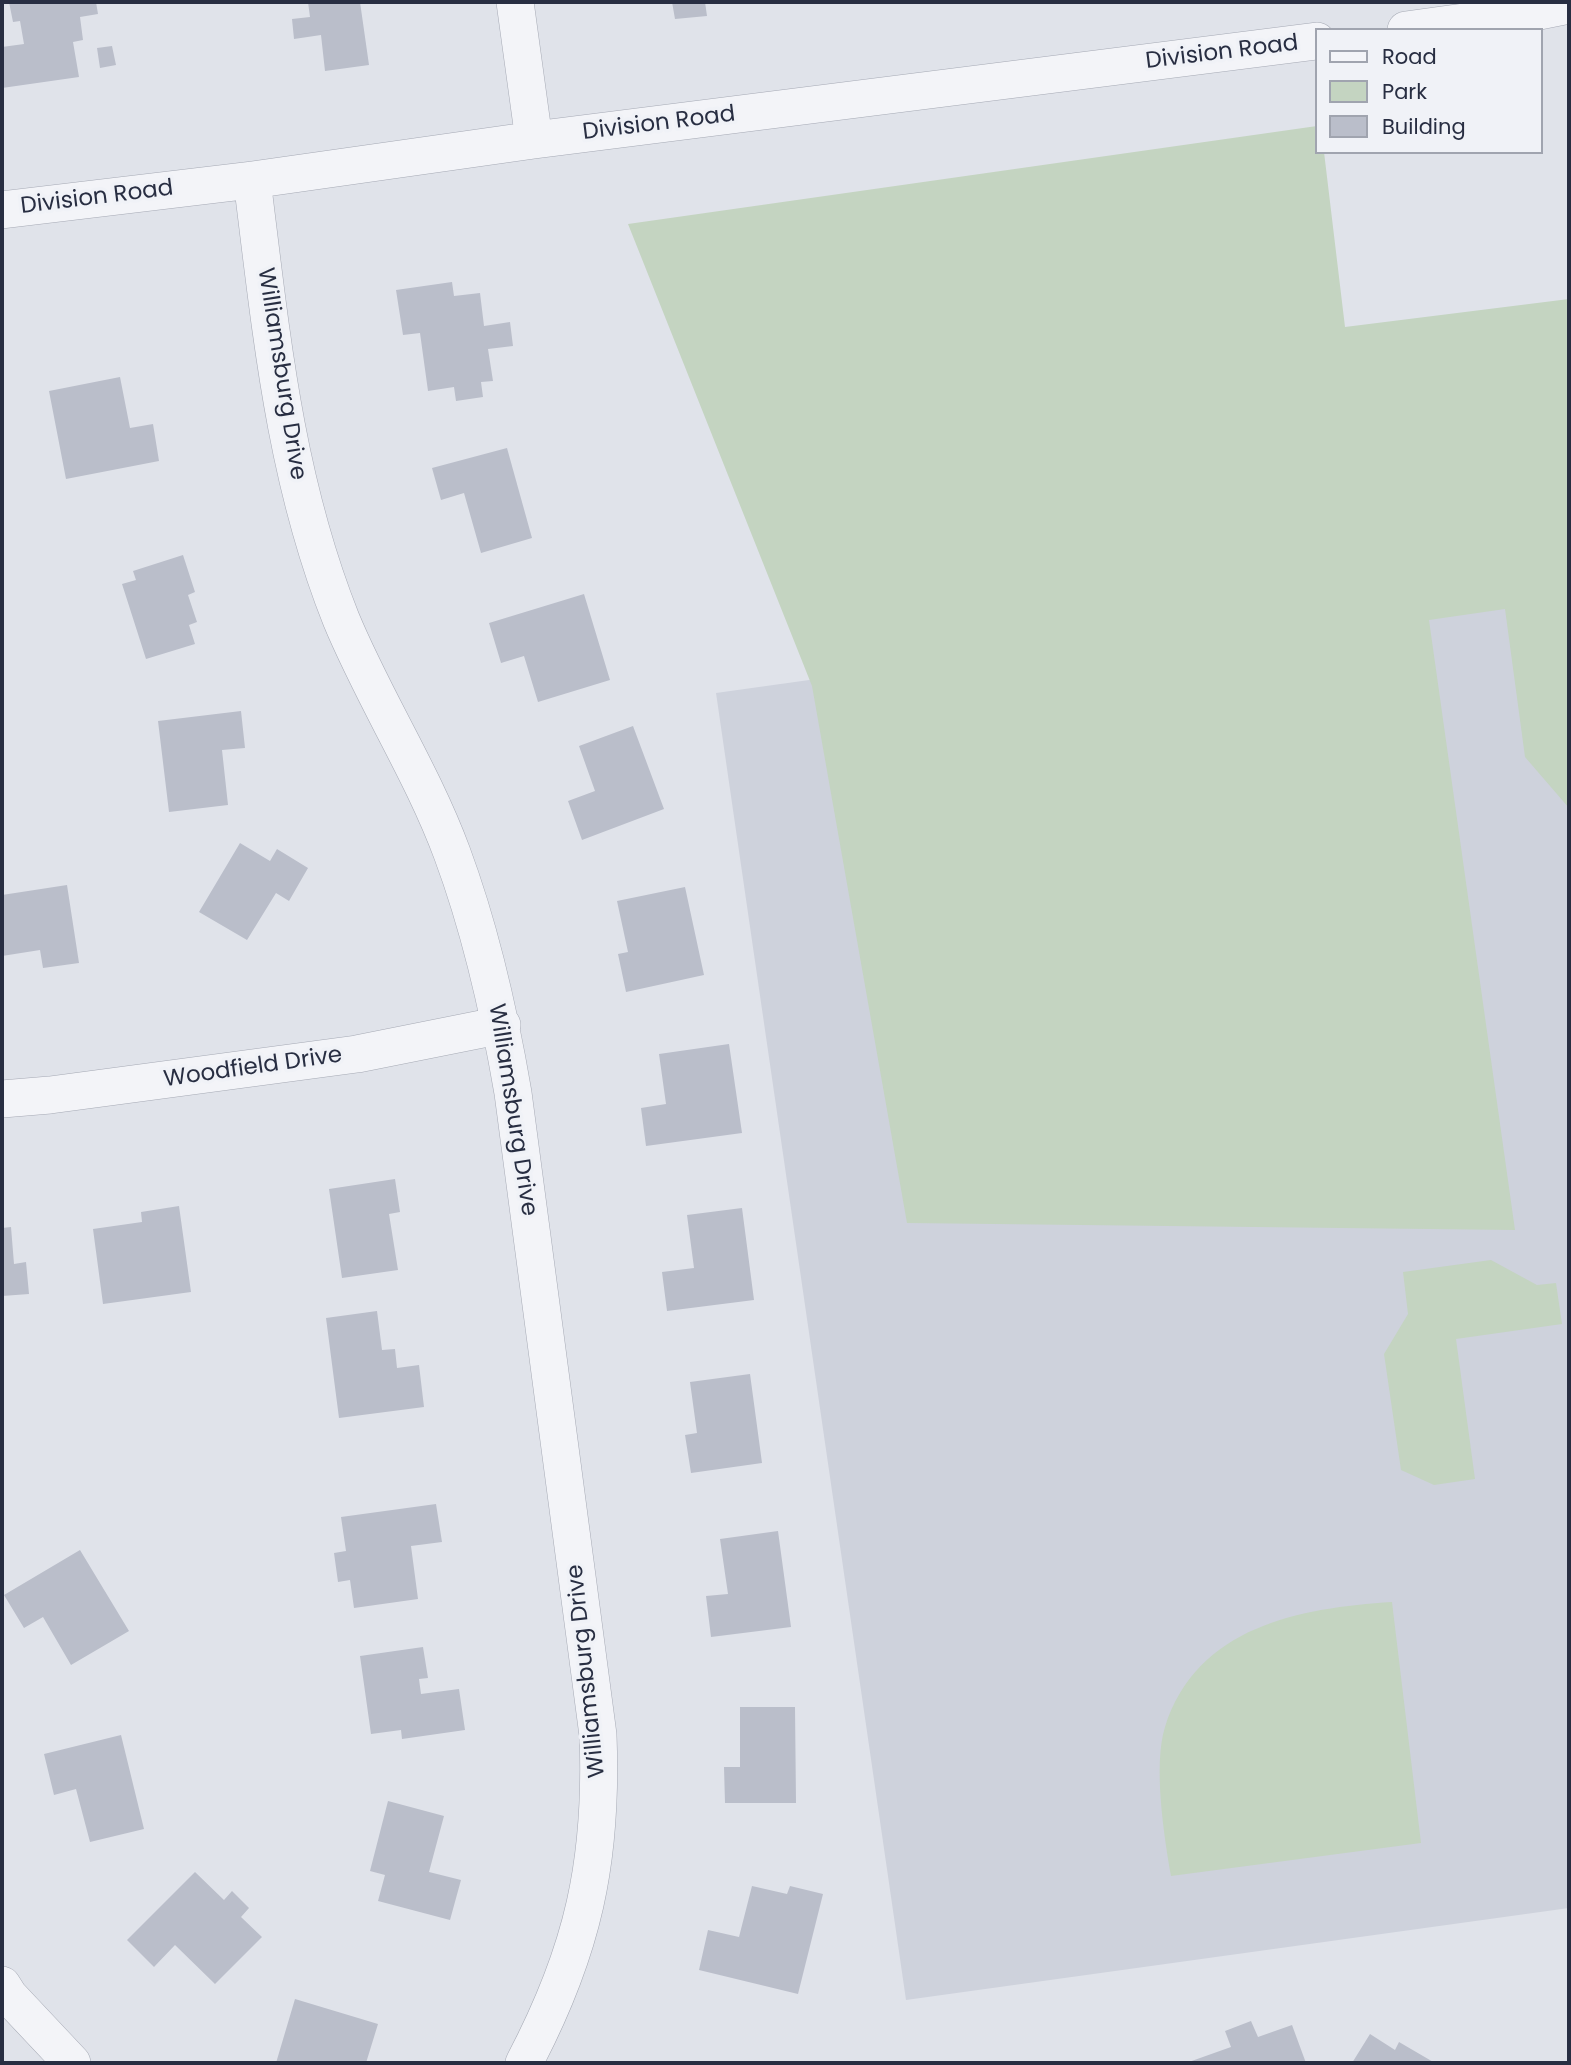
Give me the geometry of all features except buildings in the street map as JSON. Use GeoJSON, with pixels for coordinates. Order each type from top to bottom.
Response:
{"type":"FeatureCollection","features":[{"type":"Feature","properties":{"kind":"street"},"geometry":{"type":"LineString","coordinates":[[515,2],[534,140]]}},
{"type":"Feature","properties":{"kind":"street"},"geometry":{"type":"LineString","coordinates":[[1392,2],[1396,28]]}},
{"type":"Feature","properties":{"kind":"street"},"geometry":{"type":"LineString","coordinates":[[1421,28],[1569,5]]}},
{"type":"Feature","properties":{"kind":"street","name":"Division Road"},"geometry":{"type":"LineString","coordinates":[[2,210],[252,180],[534,140],[1316,41]]}},
{"type":"Feature","properties":{"kind":"street","name":"Williamsburg Drive"},"geometry":{"type":"LineString","coordinates":[[252,180],[279,393],[295,475],[341,619],[377,697],[418,775],[452,852],[486,956],[502,1025],[513,1093],[593,1694],[600,1784],[597,1833],[580,1931],[565,1978],[524,2063]]}},
{"type":"Feature","properties":{"kind":"street","name":"Woodfield Drive"},"geometry":{"type":"LineString","coordinates":[[2,1099],[357,1054],[502,1025]]}},
{"type":"Feature","properties":{"kind":"street"},"geometry":{"type":"LineString","coordinates":[[2,1985],[72,2063]]}},
{"type":"Feature","properties":{"kind":"shaded area"},"geometry":{"type":"Polygon","coordinates":[[[1569,574],[1569,1908],[906,2000],[716,693],[1569,574]]]}},
{"type":"Feature","properties":{"kind":"green space"},"geometry":{"type":"Polygon","coordinates":[[[1316,126],[1316,154],[1324,154],[1345,327],[1569,299],[1569,808],[1525,757],[1505,609],[1429,620],[1515,1230],[907,1223],[812,686],[628,224],[1316,126]]]}},
{"type":"Feature","properties":{"kind":"green space"},"geometry":{"type":"Polygon","coordinates":[[[1491,1260],[1537,1285],[1556,1283],[1562,1324],[1456,1339],[1475,1479],[1434,1485],[1401,1470],[1384,1354],[1408,1314],[1403,1272],[1491,1260]]]}},
{"type":"Feature","properties":{"kind":"green space"},"geometry":{"type":"Polygon","coordinates":[[[1392,1602],[1421,1843],[1171,1876],[1161,1801],[1162,1743],[1165,1727],[1180,1693],[1201,1666],[1227,1645],[1256,1629],[1288,1618],[1322,1610],[1392,1602]]]}}]}
